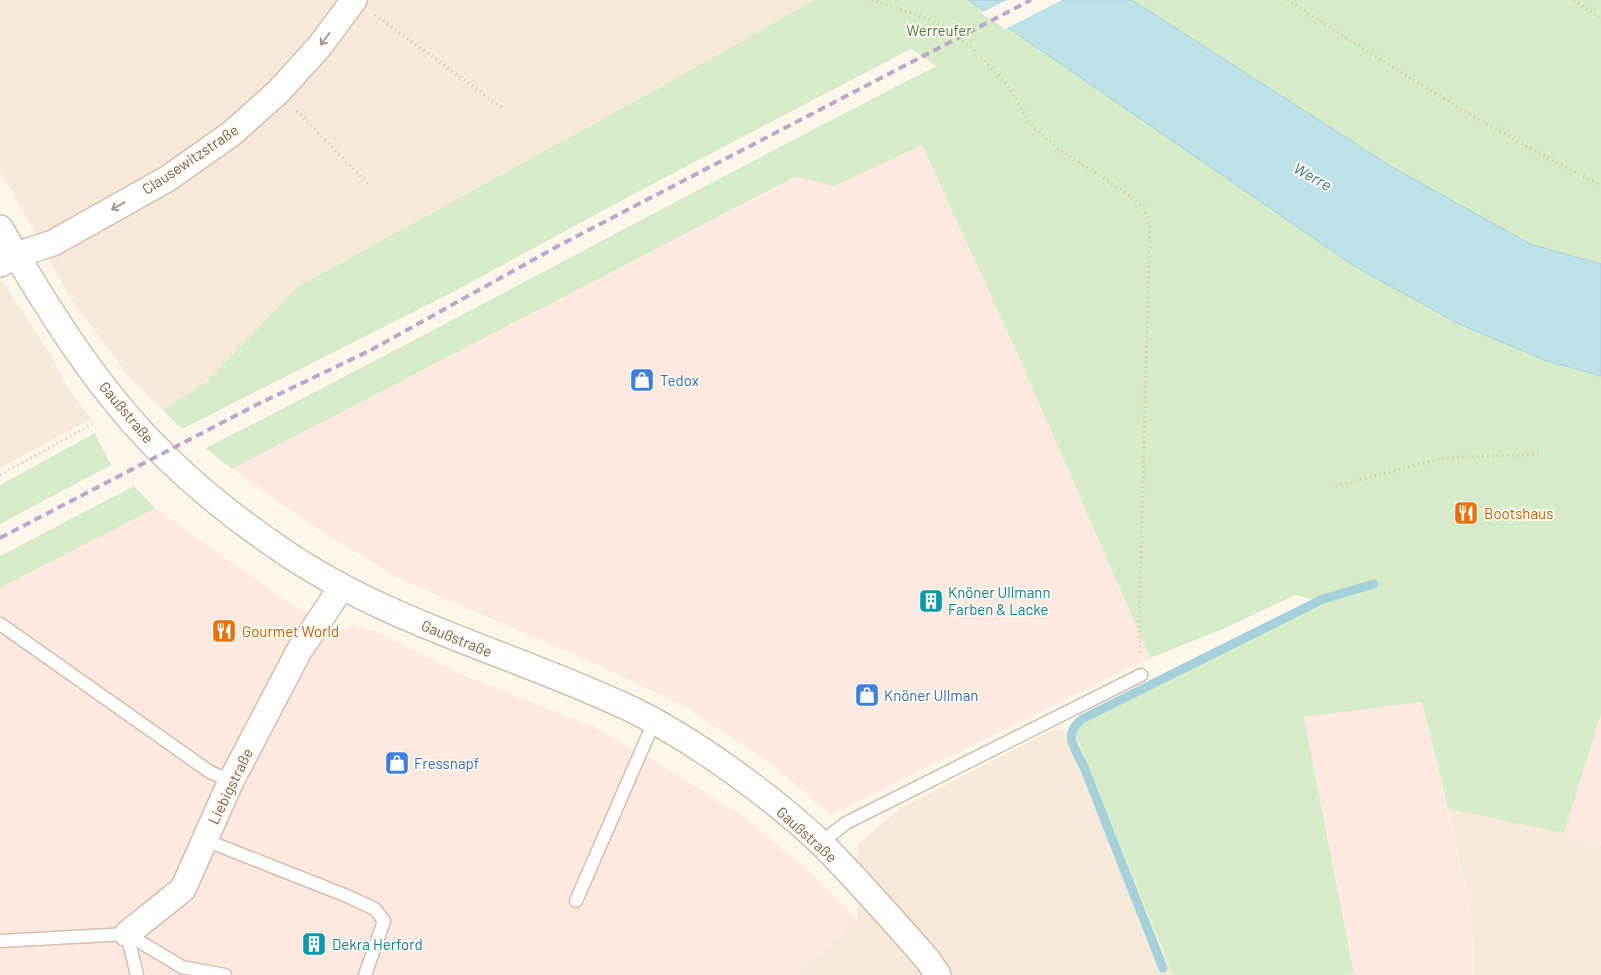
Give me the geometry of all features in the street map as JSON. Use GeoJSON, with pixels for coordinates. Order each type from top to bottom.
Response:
{"type":"FeatureCollection","features":[{"type":"Feature","properties":{"kind":"street","name":"Clausewitzstraße"},"geometry":{"type":"LineString","coordinates":[[8,259],[52,243],[166,179],[231,134],[278,92],[319,47],[362,6]]}},
{"type":"Feature","properties":{"kind":"street"},"geometry":{"type":"LineString","coordinates":[[0,228],[8,259]]}},
{"type":"Feature","properties":{"kind":"street","name":"Gaußstraße"},"geometry":{"type":"LineString","coordinates":[[8,259],[122,408],[165,457],[216,502],[281,550],[341,588],[419,624],[575,684],[635,711],[704,753],[767,798],[820,843],[928,959],[938,975]]}},
{"type":"Feature","properties":{"kind":"street","name":"Liebigstraße"},"geometry":{"type":"LineString","coordinates":[[127,934],[184,888],[231,781],[299,651],[341,588]]}},
{"type":"Feature","properties":{"kind":"lane"},"geometry":{"type":"LineString","coordinates":[[0,624],[210,772],[231,781]]}},
{"type":"Feature","properties":{"kind":"lane"},"geometry":{"type":"LineString","coordinates":[[820,843],[846,823],[1141,675]]}},
{"type":"Feature","properties":{"kind":"lane"},"geometry":{"type":"LineString","coordinates":[[576,901],[654,722]]}},
{"type":"Feature","properties":{"kind":"lane"},"geometry":{"type":"LineString","coordinates":[[205,840],[347,896],[374,909],[384,921],[365,975]]}},
{"type":"Feature","properties":{"kind":"lane"},"geometry":{"type":"LineString","coordinates":[[127,934],[136,975]]}},
{"type":"Feature","properties":{"kind":"lane"},"geometry":{"type":"LineString","coordinates":[[0,941],[127,934],[182,967],[225,975]]}},
{"type":"Feature","properties":{"kind":"path"},"geometry":{"type":"LineString","coordinates":[[872,0],[929,19],[946,28],[976,51],[1009,88],[1029,123],[1058,149],[1131,196],[1144,209],[1150,224],[1139,626],[1141,675]]}},
{"type":"Feature","properties":{"kind":"path"},"geometry":{"type":"LineString","coordinates":[[1287,0],[1409,79],[1538,154],[1601,185]]}},
{"type":"Feature","properties":{"kind":"path"},"geometry":{"type":"LineString","coordinates":[[1574,0],[1601,19]]}},
{"type":"Feature","properties":{"kind":"path"},"geometry":{"type":"LineString","coordinates":[[362,6],[504,109]]}},
{"type":"Feature","properties":{"kind":"path"},"geometry":{"type":"LineString","coordinates":[[278,92],[368,184]]}},
{"type":"Feature","properties":{"kind":"path"},"geometry":{"type":"LineString","coordinates":[[0,474],[98,420]]}},
{"type":"Feature","properties":{"kind":"path"},"geometry":{"type":"LineString","coordinates":[[1336,486],[1442,458],[1542,454]]}},
{"type":"Feature","properties":{"kind":"shaded area"},"geometry":{"type":"Polygon","coordinates":[[[0,0],[814,0],[659,88],[299,286],[206,382],[163,410],[127,374],[71,299],[0,170],[0,0]]]}},
{"type":"Feature","properties":{"kind":"shaded area"},"geometry":{"type":"Polygon","coordinates":[[[922,145],[1022,364],[1150,658],[830,815],[776,767],[682,705],[587,660],[400,579],[318,529],[232,469],[796,177],[835,186],[922,145]]]}},
{"type":"Feature","properties":{"kind":"shaded area"},"geometry":{"type":"Polygon","coordinates":[[[0,277],[45,346],[72,394],[91,419],[0,468],[0,277]]]}},
{"type":"Feature","properties":{"kind":"shaded area"},"geometry":{"type":"Polygon","coordinates":[[[155,508],[287,602],[337,631],[353,625],[375,631],[457,673],[592,726],[667,768],[743,817],[808,870],[857,919],[795,975],[0,975],[0,588],[155,508]]]}},
{"type":"Feature","properties":{"kind":"shaded area"},"geometry":{"type":"Polygon","coordinates":[[[1422,702],[1471,912],[1474,975],[1345,975],[1354,973],[1350,947],[1304,717],[1422,702]]]}},
{"type":"Feature","properties":{"kind":"shaded area"},"geometry":{"type":"Polygon","coordinates":[[[1601,714],[1601,846],[1564,833],[1601,714]]]}},
{"type":"Feature","properties":{"kind":"shaded area"},"geometry":{"type":"Polygon","coordinates":[[[1054,729],[1075,733],[1173,975],[795,975],[857,919],[858,844],[901,808],[1054,729]]]}},
{"type":"Feature","properties":{"kind":"shaded area"},"geometry":{"type":"Polygon","coordinates":[[[1448,809],[1564,833],[1601,846],[1601,975],[1474,975],[1471,912],[1448,809]]]}},
{"type":"Feature","properties":{"kind":"green space","name":"Werreufer"},"geometry":{"type":"Polygon","coordinates":[[[814,0],[968,0],[1008,28],[1547,361],[1601,376],[1601,714],[1564,833],[1448,809],[1422,702],[1304,717],[1354,973],[1345,975],[1173,975],[1075,733],[1083,720],[1323,602],[1295,595],[1221,630],[1150,658],[1022,364],[922,145],[835,186],[795,177],[232,469],[206,448],[936,66],[911,49],[645,188],[449,294],[182,429],[163,410],[206,382],[299,286],[659,88],[814,0]]]}},
{"type":"Feature","properties":{"kind":"green space"},"geometry":{"type":"Polygon","coordinates":[[[1132,0],[1601,0],[1601,264],[1530,244],[1392,167],[1132,0]]]}},
{"type":"Feature","properties":{"kind":"green space"},"geometry":{"type":"Polygon","coordinates":[[[95,433],[111,465],[0,524],[0,485],[95,433]]]}},
{"type":"Feature","properties":{"kind":"green space"},"geometry":{"type":"Polygon","coordinates":[[[134,486],[155,508],[0,588],[0,556],[134,486]]]}},
{"type":"Feature","properties":{"kind":"water","name":"Werre"},"geometry":{"type":"Polygon","coordinates":[[[968,0],[1132,0],[1392,167],[1530,244],[1601,264],[1601,376],[1547,361],[1459,324],[1354,266],[968,0]]]}},
{"type":"Feature","properties":{"kind":"pier"},"geometry":{"type":"Polygon","coordinates":[[[1007,0],[1062,0],[1005,29],[981,13],[1007,0]]]}},
{"type":"Feature","properties":{"kind":"waterway"},"geometry":{"type":"LineString","coordinates":[[1163,968],[1084,767],[1074,748],[1071,736],[1076,725],[1082,719],[1323,599],[1374,584]]}},
{"type":"Feature","properties":{"kind":"railway"},"geometry":{"type":"LineString","coordinates":[[0,538],[254,406],[371,350],[558,246],[1031,0]]}},
{"type":"Feature","properties":{"kind":"place","name":"Tedox"},"geometry":{"type":"Point","coordinates":[642,380]}},
{"type":"Feature","properties":{"kind":"place","name":"Bootshaus"},"geometry":{"type":"Point","coordinates":[1466,513]}},
{"type":"Feature","properties":{"kind":"place","name":"Knöner Ullmann Farben & Lacke"},"geometry":{"type":"Point","coordinates":[931,601]}},
{"type":"Feature","properties":{"kind":"place","name":"Gourmet World"},"geometry":{"type":"Point","coordinates":[224,631]}},
{"type":"Feature","properties":{"kind":"place","name":"Knöner Ullman"},"geometry":{"type":"Point","coordinates":[867,695]}},
{"type":"Feature","properties":{"kind":"place","name":"Fressnapf"},"geometry":{"type":"Point","coordinates":[397,763]}},
{"type":"Feature","properties":{"kind":"place","name":"Dekra Herford"},"geometry":{"type":"Point","coordinates":[314,944]}}]}
